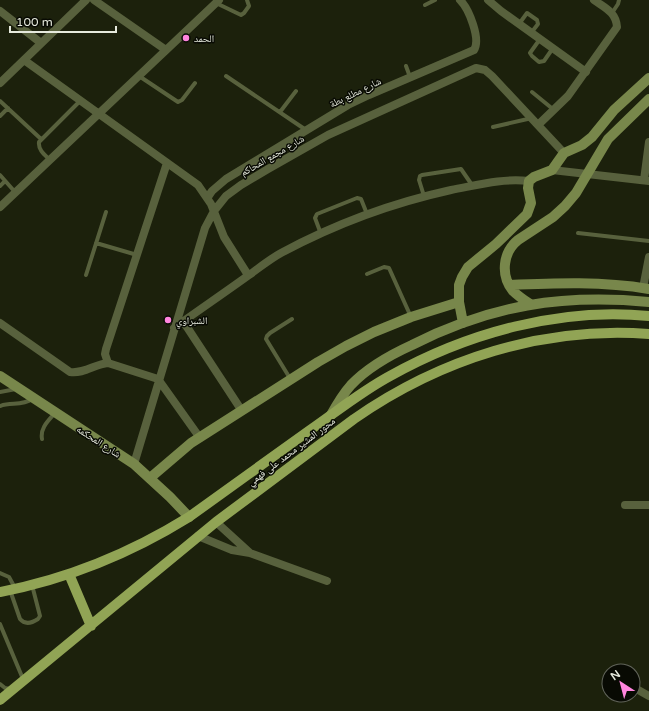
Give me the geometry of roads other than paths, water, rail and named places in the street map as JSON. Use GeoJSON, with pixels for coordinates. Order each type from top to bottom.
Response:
{"type":"FeatureCollection","features":[{"type":"Feature","properties":{"kind":"main road","name":"محور المشير محمد على فهمي"},"geometry":{"type":"LineString","coordinates":[[9,590],[69,574],[119,555],[155,538],[189,517],[371,387],[407,366],[444,349],[486,334],[530,323],[602,315],[649,316]]}},
{"type":"Feature","properties":{"kind":"main road","name":"محور المشير محمد على فهمي"},"geometry":{"type":"LineString","coordinates":[[0,700],[216,522],[371,407],[408,385],[446,367],[488,352],[509,347],[553,338],[599,334],[649,334]]}},
{"type":"Feature","properties":{"kind":"main road"},"geometry":{"type":"LineString","coordinates":[[69,574],[91,626]]}},
{"type":"Feature","properties":{"kind":"street"},"geometry":{"type":"LineString","coordinates":[[94,0],[166,50]]}},
{"type":"Feature","properties":{"kind":"street","name":"شارع مطلع بطة"},"geometry":{"type":"LineString","coordinates":[[208,197],[212,191],[226,179],[348,106],[410,77],[474,50],[477,41],[470,16],[460,0]]}},
{"type":"Feature","properties":{"kind":"street"},"geometry":{"type":"LineString","coordinates":[[488,0],[518,24],[586,72]]}},
{"type":"Feature","properties":{"kind":"street"},"geometry":{"type":"LineString","coordinates":[[538,125],[568,96],[617,27],[617,19],[612,13],[594,0]]}},
{"type":"Feature","properties":{"kind":"street"},"geometry":{"type":"LineString","coordinates":[[0,83],[83,1]]}},
{"type":"Feature","properties":{"kind":"street"},"geometry":{"type":"LineString","coordinates":[[0,207],[218,2]]}},
{"type":"Feature","properties":{"kind":"street"},"geometry":{"type":"LineString","coordinates":[[0,11],[41,43]]}},
{"type":"Feature","properties":{"kind":"street"},"geometry":{"type":"LineString","coordinates":[[24,60],[198,185],[208,197],[224,237],[248,275]]}},
{"type":"Feature","properties":{"kind":"street","name":"شارع مجمع المحاكم"},"geometry":{"type":"LineString","coordinates":[[134,464],[158,379],[205,228],[214,211],[226,196],[241,185],[311,144],[345,127],[476,68],[485,70],[492,76],[564,153]]}},
{"type":"Feature","properties":{"kind":"street"},"geometry":{"type":"LineString","coordinates":[[552,170],[564,153],[582,145],[597,131],[614,110],[649,78]]}},
{"type":"Feature","properties":{"kind":"street"},"geometry":{"type":"LineString","coordinates":[[530,304],[518,296],[509,285],[506,277],[505,268],[507,256],[513,244],[560,211],[573,196],[608,140],[648,101]]}},
{"type":"Feature","properties":{"kind":"street"},"geometry":{"type":"LineString","coordinates":[[597,131],[608,140]]}},
{"type":"Feature","properties":{"kind":"street"},"geometry":{"type":"LineString","coordinates":[[174,328],[280,254],[367,214],[424,196],[502,180],[529,181],[534,177],[552,170],[646,180],[649,142]]}},
{"type":"Feature","properties":{"kind":"street"},"geometry":{"type":"LineString","coordinates":[[108,363],[105,354],[167,163]]}},
{"type":"Feature","properties":{"kind":"street"},"geometry":{"type":"LineString","coordinates":[[463,323],[459,302],[460,285],[464,273],[468,267],[527,214],[531,200],[528,188],[529,181]]}},
{"type":"Feature","properties":{"kind":"street"},"geometry":{"type":"LineString","coordinates":[[515,226],[523,236]]}},
{"type":"Feature","properties":{"kind":"street"},"geometry":{"type":"LineString","coordinates":[[509,285],[578,283],[610,284],[646,289],[649,257]]}},
{"type":"Feature","properties":{"kind":"street"},"geometry":{"type":"LineString","coordinates":[[331,415],[344,393],[367,371],[402,349],[463,323],[501,310],[561,300],[592,299],[649,302]]}},
{"type":"Feature","properties":{"kind":"street"},"geometry":{"type":"LineString","coordinates":[[150,478],[183,449],[346,346],[374,332],[411,317],[459,302]]}},
{"type":"Feature","properties":{"kind":"street"},"geometry":{"type":"LineString","coordinates":[[183,321],[242,411]]}},
{"type":"Feature","properties":{"kind":"street"},"geometry":{"type":"LineString","coordinates":[[0,323],[70,372],[76,373],[102,363],[108,363],[158,379],[200,438]]}},
{"type":"Feature","properties":{"kind":"street","name":"شارع المحكمه"},"geometry":{"type":"LineString","coordinates":[[0,376],[134,464],[170,497],[189,517]]}},
{"type":"Feature","properties":{"kind":"street"},"geometry":{"type":"LineString","coordinates":[[624,505],[649,505]]}},
{"type":"Feature","properties":{"kind":"street"},"geometry":{"type":"LineString","coordinates":[[216,522],[250,553]]}},
{"type":"Feature","properties":{"kind":"street"},"geometry":{"type":"LineString","coordinates":[[198,536],[232,550],[250,553],[327,581]]}},
{"type":"Feature","properties":{"kind":"lane"},"geometry":{"type":"LineString","coordinates":[[218,2],[241,15],[249,6],[248,0]]}},
{"type":"Feature","properties":{"kind":"lane"},"geometry":{"type":"LineString","coordinates":[[425,5],[435,0]]}},
{"type":"Feature","properties":{"kind":"lane"},"geometry":{"type":"LineString","coordinates":[[612,13],[619,0]]}},
{"type":"Feature","properties":{"kind":"lane"},"geometry":{"type":"LineString","coordinates":[[518,24],[526,14],[529,14],[538,22],[531,33]]}},
{"type":"Feature","properties":{"kind":"lane"},"geometry":{"type":"LineString","coordinates":[[540,39],[530,53],[539,62],[544,61],[553,48]]}},
{"type":"Feature","properties":{"kind":"lane"},"geometry":{"type":"LineString","coordinates":[[406,66],[410,77]]}},
{"type":"Feature","properties":{"kind":"lane"},"geometry":{"type":"LineString","coordinates":[[139,76],[178,102],[182,100],[195,83]]}},
{"type":"Feature","properties":{"kind":"lane"},"geometry":{"type":"LineString","coordinates":[[226,76],[306,130]]}},
{"type":"Feature","properties":{"kind":"lane"},"geometry":{"type":"LineString","coordinates":[[280,112],[296,91]]}},
{"type":"Feature","properties":{"kind":"lane"},"geometry":{"type":"LineString","coordinates":[[532,92],[554,110]]}},
{"type":"Feature","properties":{"kind":"lane"},"geometry":{"type":"LineString","coordinates":[[0,101],[41,139]]}},
{"type":"Feature","properties":{"kind":"lane"},"geometry":{"type":"LineString","coordinates":[[50,160],[40,150],[38,146],[39,142],[81,101]]}},
{"type":"Feature","properties":{"kind":"lane"},"geometry":{"type":"LineString","coordinates":[[0,116],[8,108]]}},
{"type":"Feature","properties":{"kind":"lane"},"geometry":{"type":"LineString","coordinates":[[493,127],[532,118]]}},
{"type":"Feature","properties":{"kind":"lane"},"geometry":{"type":"LineString","coordinates":[[424,196],[419,180],[420,176],[422,175],[461,169],[473,186]]}},
{"type":"Feature","properties":{"kind":"lane"},"geometry":{"type":"LineString","coordinates":[[0,175],[15,192]]}},
{"type":"Feature","properties":{"kind":"lane"},"geometry":{"type":"LineString","coordinates":[[0,186],[5,181]]}},
{"type":"Feature","properties":{"kind":"lane"},"geometry":{"type":"LineString","coordinates":[[321,234],[315,218],[317,214],[357,198],[361,199],[367,214]]}},
{"type":"Feature","properties":{"kind":"lane"},"geometry":{"type":"LineString","coordinates":[[86,275],[106,212]]}},
{"type":"Feature","properties":{"kind":"lane"},"geometry":{"type":"LineString","coordinates":[[578,233],[649,241]]}},
{"type":"Feature","properties":{"kind":"lane"},"geometry":{"type":"LineString","coordinates":[[96,243],[137,256]]}},
{"type":"Feature","properties":{"kind":"lane"},"geometry":{"type":"LineString","coordinates":[[367,274],[384,267],[389,268],[411,317]]}},
{"type":"Feature","properties":{"kind":"lane"},"geometry":{"type":"LineString","coordinates":[[291,380],[266,339],[270,333],[292,319]]}},
{"type":"Feature","properties":{"kind":"lane"},"geometry":{"type":"LineString","coordinates":[[0,392],[18,388]]}},
{"type":"Feature","properties":{"kind":"lane"},"geometry":{"type":"LineString","coordinates":[[0,406],[22,404],[33,398]]}},
{"type":"Feature","properties":{"kind":"lane"},"geometry":{"type":"LineString","coordinates":[[42,439],[41,434],[43,428],[56,413]]}},
{"type":"Feature","properties":{"kind":"lane"},"geometry":{"type":"LineString","coordinates":[[0,573],[9,577],[9,590],[20,619],[29,623],[38,619],[40,616],[32,584]]}},
{"type":"Feature","properties":{"kind":"lane"},"geometry":{"type":"LineString","coordinates":[[0,624],[23,680]]}},
{"type":"Feature","properties":{"kind":"lane"},"geometry":{"type":"LineString","coordinates":[[0,684],[5,688],[14,689]]}},
{"type":"Feature","properties":{"kind":"place","name":"الحمد"},"geometry":{"type":"Point","coordinates":[186,38]}},
{"type":"Feature","properties":{"kind":"place","name":"الشبراوي"},"geometry":{"type":"Point","coordinates":[168,320]}}]}
